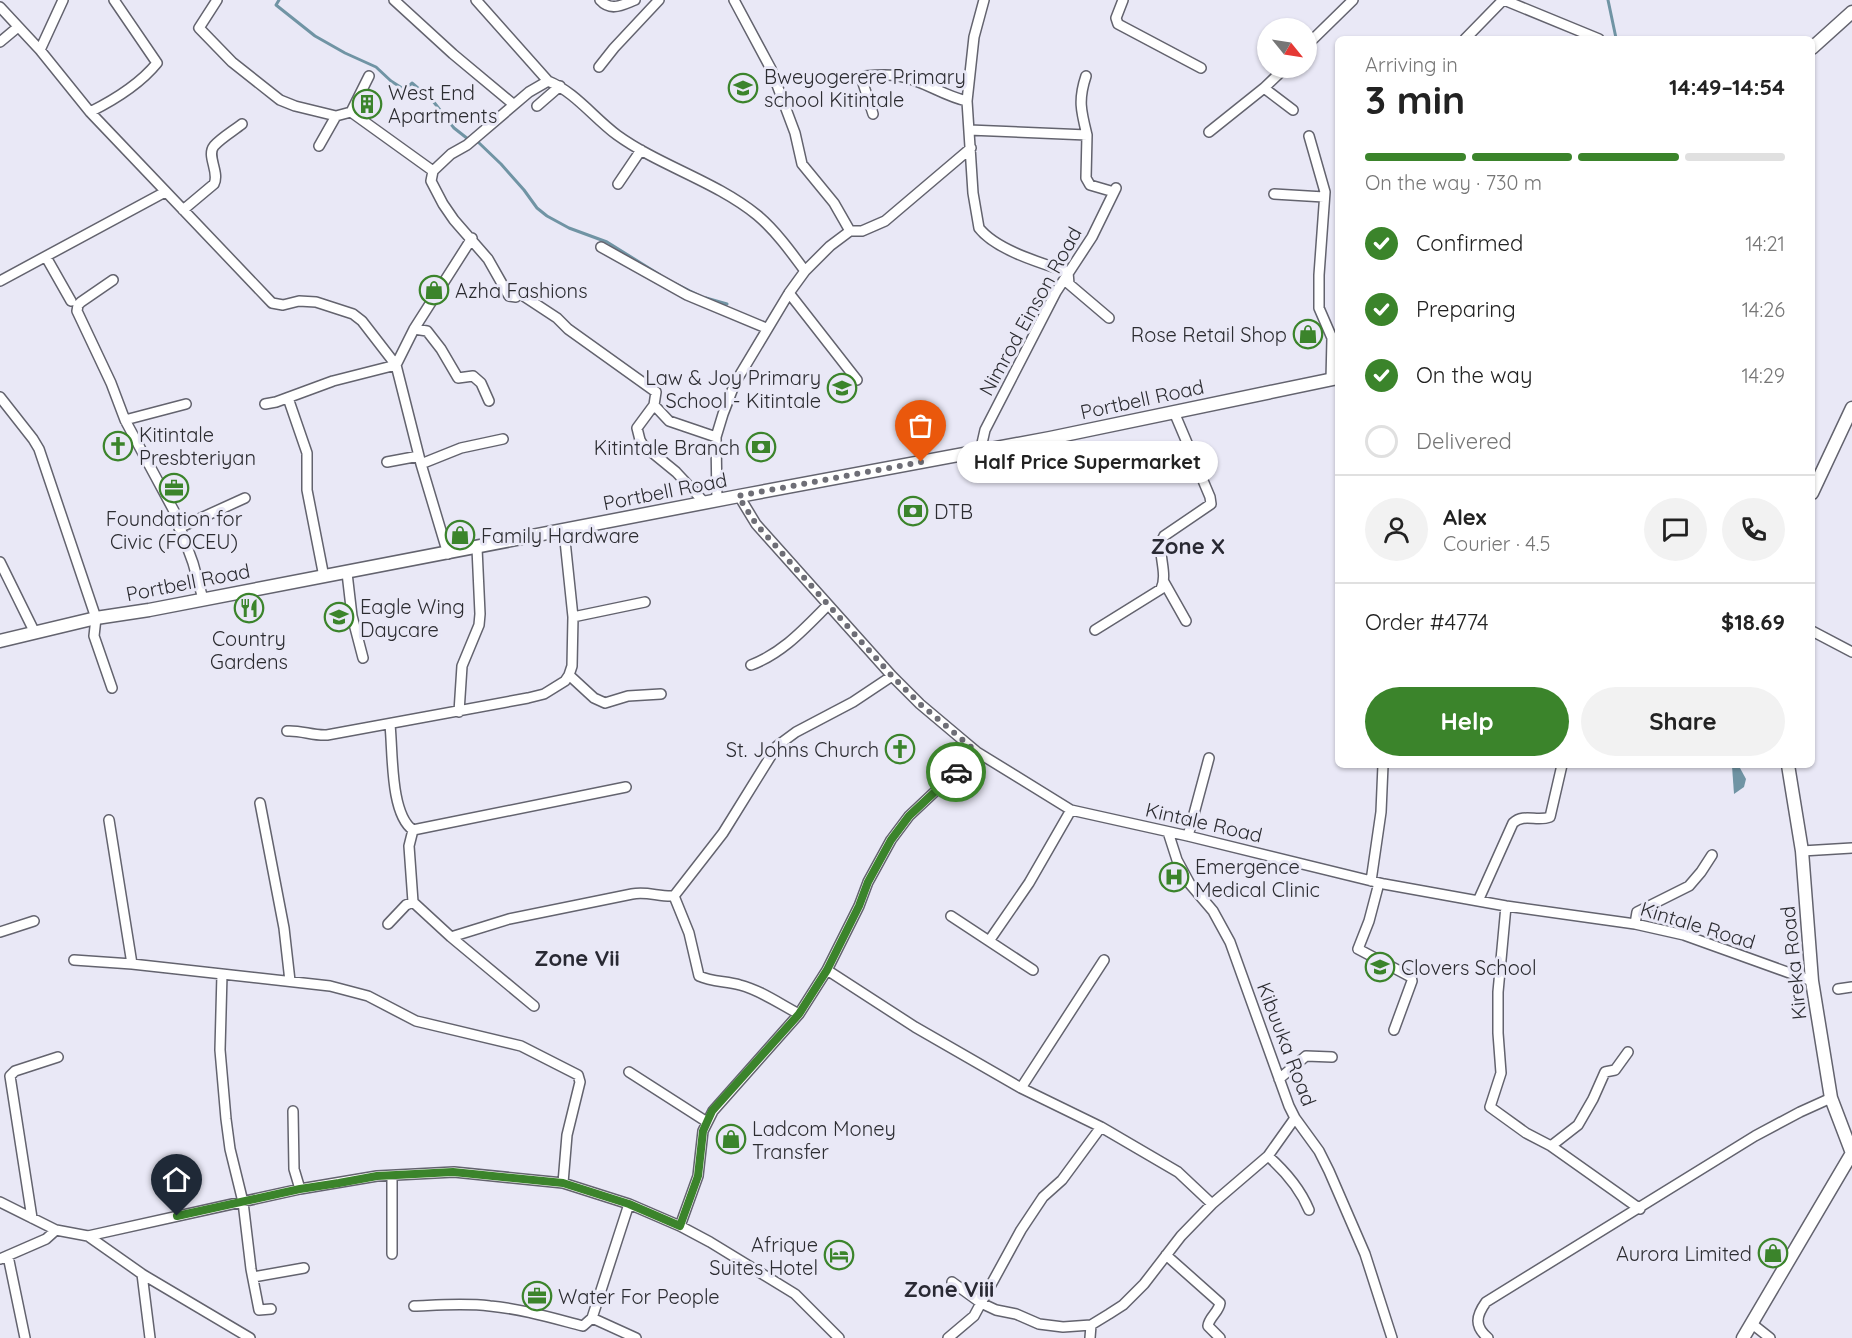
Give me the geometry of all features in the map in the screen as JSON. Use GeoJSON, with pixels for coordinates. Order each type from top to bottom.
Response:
{"type":"FeatureCollection","features":[{"type":"Feature","properties":{"kind":"main road"},"geometry":{"type":"LineString","coordinates":[[1815,45],[1852,12]]}},
{"type":"Feature","properties":{"kind":"main road","name":"Portbell Road"},"geometry":{"type":"LineString","coordinates":[[0,640],[96,618],[347,573],[738,496],[980,452],[1335,379]]}},
{"type":"Feature","properties":{"kind":"main road"},"geometry":{"type":"LineString","coordinates":[[1815,487],[1852,408]]}},
{"type":"Feature","properties":{"kind":"main road","name":"Kireka Road"},"geometry":{"type":"LineString","coordinates":[[1788,768],[1802,851],[1812,981],[1831,1098],[1846,1122],[1852,1153]]}},
{"type":"Feature","properties":{"kind":"main road"},"geometry":{"type":"LineString","coordinates":[[1743,1338],[1852,1153]]}},
{"type":"Feature","properties":{"kind":"street"},"geometry":{"type":"LineString","coordinates":[[40,50],[63,0]]}},
{"type":"Feature","properties":{"kind":"street"},"geometry":{"type":"LineString","coordinates":[[90,112],[114,100],[151,71],[157,63],[114,0]]}},
{"type":"Feature","properties":{"kind":"street"},"geometry":{"type":"LineString","coordinates":[[217,0],[199,28],[232,62],[280,100],[336,116],[351,112],[369,76]]}},
{"type":"Feature","properties":{"kind":"street"},"geometry":{"type":"LineString","coordinates":[[394,0],[453,54],[513,104]]}},
{"type":"Feature","properties":{"kind":"street"},"geometry":{"type":"LineString","coordinates":[[476,0],[548,81],[560,86],[617,135],[722,192],[757,216],[789,249],[805,271]]}},
{"type":"Feature","properties":{"kind":"street"},"geometry":{"type":"LineString","coordinates":[[600,0],[612,8],[635,0]]}},
{"type":"Feature","properties":{"kind":"street"},"geometry":{"type":"LineString","coordinates":[[599,68],[614,48],[659,0]]}},
{"type":"Feature","properties":{"kind":"street"},"geometry":{"type":"LineString","coordinates":[[734,0],[771,69],[795,133],[802,164],[834,203],[850,231]]}},
{"type":"Feature","properties":{"kind":"street"},"geometry":{"type":"LineString","coordinates":[[984,0],[974,37],[967,101],[977,222],[982,232],[1006,248],[1068,272],[1069,284],[1109,318]]}},
{"type":"Feature","properties":{"kind":"street"},"geometry":{"type":"LineString","coordinates":[[1123,0],[1117,15],[1118,24],[1201,68]]}},
{"type":"Feature","properties":{"kind":"street"},"geometry":{"type":"LineString","coordinates":[[1317,35],[1353,0]]}},
{"type":"Feature","properties":{"kind":"street"},"geometry":{"type":"LineString","coordinates":[[1468,36],[1503,0],[1592,36]]}},
{"type":"Feature","properties":{"kind":"street"},"geometry":{"type":"LineString","coordinates":[[0,6],[40,50],[90,112],[272,303],[283,305],[299,300],[316,302],[353,314],[362,321],[396,365],[420,460],[448,554]]}},
{"type":"Feature","properties":{"kind":"street"},"geometry":{"type":"LineString","coordinates":[[0,42],[18,27]]}},
{"type":"Feature","properties":{"kind":"street"},"geometry":{"type":"LineString","coordinates":[[873,114],[862,80],[865,76],[899,76],[951,98],[967,101]]}},
{"type":"Feature","properties":{"kind":"street"},"geometry":{"type":"LineString","coordinates":[[969,130],[1087,135],[1080,108],[1081,91],[1086,76]]}},
{"type":"Feature","properties":{"kind":"street"},"geometry":{"type":"LineString","coordinates":[[1209,132],[1274,78]]}},
{"type":"Feature","properties":{"kind":"street"},"geometry":{"type":"LineString","coordinates":[[548,81],[513,104],[466,145],[451,154],[433,171],[431,182],[454,220],[488,259],[509,296],[516,297],[519,293],[557,318],[568,329],[656,392],[654,405],[638,428],[640,441],[643,446],[711,502]]}},
{"type":"Feature","properties":{"kind":"street"},"geometry":{"type":"LineString","coordinates":[[537,106],[560,86]]}},
{"type":"Feature","properties":{"kind":"street"},"geometry":{"type":"LineString","coordinates":[[1264,88],[1293,110]]}},
{"type":"Feature","properties":{"kind":"street"},"geometry":{"type":"LineString","coordinates":[[351,112],[433,171]]}},
{"type":"Feature","properties":{"kind":"street"},"geometry":{"type":"LineString","coordinates":[[319,146],[336,116]]}},
{"type":"Feature","properties":{"kind":"street"},"geometry":{"type":"LineString","coordinates":[[183,210],[214,184],[217,178],[211,152],[242,124]]}},
{"type":"Feature","properties":{"kind":"street","name":"Nimrod Einson Road"},"geometry":{"type":"LineString","coordinates":[[980,452],[985,430],[1068,272],[1092,237],[1115,190],[1090,185],[1086,178],[1087,135]]}},
{"type":"Feature","properties":{"kind":"street"},"geometry":{"type":"LineString","coordinates":[[1309,136],[1320,171],[1324,197],[1319,308],[1332,338],[1335,379]]}},
{"type":"Feature","properties":{"kind":"street"},"geometry":{"type":"LineString","coordinates":[[711,502],[716,437],[735,383],[766,328],[805,271],[830,246],[850,231],[862,231],[885,220],[971,148]]}},
{"type":"Feature","properties":{"kind":"street"},"geometry":{"type":"LineString","coordinates":[[618,184],[641,150]]}},
{"type":"Feature","properties":{"kind":"street"},"geometry":{"type":"LineString","coordinates":[[0,281],[165,192]]}},
{"type":"Feature","properties":{"kind":"street"},"geometry":{"type":"LineString","coordinates":[[1274,194],[1324,197]]}},
{"type":"Feature","properties":{"kind":"street"},"geometry":{"type":"LineString","coordinates":[[265,404],[333,381],[396,365],[414,329],[472,238]]}},
{"type":"Feature","properties":{"kind":"street"},"geometry":{"type":"LineString","coordinates":[[601,247],[687,295],[766,328]]}},
{"type":"Feature","properties":{"kind":"street"},"geometry":{"type":"LineString","coordinates":[[46,257],[71,301]]}},
{"type":"Feature","properties":{"kind":"street"},"geometry":{"type":"LineString","coordinates":[[113,280],[81,302],[77,311],[111,383],[125,420],[174,511],[203,598]]}},
{"type":"Feature","properties":{"kind":"street"},"geometry":{"type":"LineString","coordinates":[[789,293],[857,380]]}},
{"type":"Feature","properties":{"kind":"street"},"geometry":{"type":"LineString","coordinates":[[414,329],[427,331],[458,378],[473,376],[481,383],[489,401]]}},
{"type":"Feature","properties":{"kind":"street"},"geometry":{"type":"LineString","coordinates":[[0,397],[39,449],[96,618],[94,636],[112,688]]}},
{"type":"Feature","properties":{"kind":"street"},"geometry":{"type":"LineString","coordinates":[[288,398],[307,453],[307,490],[324,577]]}},
{"type":"Feature","properties":{"kind":"street"},"geometry":{"type":"LineString","coordinates":[[125,420],[186,404]]}},
{"type":"Feature","properties":{"kind":"street"},"geometry":{"type":"LineString","coordinates":[[654,405],[669,421],[716,437]]}},
{"type":"Feature","properties":{"kind":"street"},"geometry":{"type":"LineString","coordinates":[[1174,412],[1210,498],[1210,504],[1164,536],[1161,542],[1164,582],[1186,621]]}},
{"type":"Feature","properties":{"kind":"street"},"geometry":{"type":"LineString","coordinates":[[387,462],[420,460],[503,439]]}},
{"type":"Feature","properties":{"kind":"street","name":"Kintale Road"},"geometry":{"type":"LineString","coordinates":[[738,496],[756,524],[892,676],[920,704],[977,752],[1071,810],[1375,882],[1506,906],[1635,924],[1684,935],[1812,981]]}},
{"type":"Feature","properties":{"kind":"street"},"geometry":{"type":"LineString","coordinates":[[179,528],[245,498]]}},
{"type":"Feature","properties":{"kind":"street"},"geometry":{"type":"LineString","coordinates":[[287,731],[316,736],[390,725],[544,694],[565,681],[572,666],[573,617],[564,531]]}},
{"type":"Feature","properties":{"kind":"street"},"geometry":{"type":"LineString","coordinates":[[459,712],[462,666],[479,625],[477,548]]}},
{"type":"Feature","properties":{"kind":"street"},"geometry":{"type":"LineString","coordinates":[[0,562],[34,633]]}},
{"type":"Feature","properties":{"kind":"street"},"geometry":{"type":"LineString","coordinates":[[347,573],[352,616],[363,658]]}},
{"type":"Feature","properties":{"kind":"street"},"geometry":{"type":"LineString","coordinates":[[1095,630],[1161,589],[1164,582]]}},
{"type":"Feature","properties":{"kind":"street"},"geometry":{"type":"LineString","coordinates":[[573,617],[645,602]]}},
{"type":"Feature","properties":{"kind":"street"},"geometry":{"type":"LineString","coordinates":[[751,665],[765,660],[783,648],[828,604]]}},
{"type":"Feature","properties":{"kind":"street"},"geometry":{"type":"LineString","coordinates":[[1815,633],[1852,652]]}},
{"type":"Feature","properties":{"kind":"street"},"geometry":{"type":"LineString","coordinates":[[569,675],[594,698],[605,703],[628,696],[661,694]]}},
{"type":"Feature","properties":{"kind":"street"},"geometry":{"type":"LineString","coordinates":[[451,937],[509,919],[632,894],[644,892],[665,897],[674,896],[723,833],[777,746],[796,732],[853,702],[892,676]]}},
{"type":"Feature","properties":{"kind":"street"},"geometry":{"type":"LineString","coordinates":[[390,725],[397,803],[401,816],[413,830]]}},
{"type":"Feature","properties":{"kind":"street"},"geometry":{"type":"LineString","coordinates":[[680,1226],[698,1176],[703,1131],[712,1111],[799,1014],[827,970],[859,906],[868,882],[891,840],[909,816],[977,752]]}},
{"type":"Feature","properties":{"kind":"street"},"geometry":{"type":"LineString","coordinates":[[1188,836],[1209,758]]}},
{"type":"Feature","properties":{"kind":"street"},"geometry":{"type":"LineString","coordinates":[[1383,768],[1375,882],[1369,921],[1358,949],[1411,977],[1412,981],[1394,1030]]}},
{"type":"Feature","properties":{"kind":"street"},"geometry":{"type":"LineString","coordinates":[[1478,901],[1513,823],[1522,817],[1550,818],[1561,768]]}},
{"type":"Feature","properties":{"kind":"street"},"geometry":{"type":"LineString","coordinates":[[413,830],[626,787]]}},
{"type":"Feature","properties":{"kind":"street"},"geometry":{"type":"LineString","coordinates":[[260,803],[284,928],[290,981]]}},
{"type":"Feature","properties":{"kind":"street"},"geometry":{"type":"LineString","coordinates":[[989,941],[1029,883],[1071,810]]}},
{"type":"Feature","properties":{"kind":"street"},"geometry":{"type":"LineString","coordinates":[[109,820],[132,964]]}},
{"type":"Feature","properties":{"kind":"street"},"geometry":{"type":"LineString","coordinates":[[413,830],[409,846],[413,902],[534,1006]]}},
{"type":"Feature","properties":{"kind":"street","name":"Kibuuka Road"},"geometry":{"type":"LineString","coordinates":[[1168,832],[1177,860],[1190,884],[1213,911],[1230,942],[1295,1118],[1319,1151],[1365,1254],[1392,1338]]}},
{"type":"Feature","properties":{"kind":"street"},"geometry":{"type":"LineString","coordinates":[[1802,851],[1852,848]]}},
{"type":"Feature","properties":{"kind":"street"},"geometry":{"type":"LineString","coordinates":[[1635,924],[1637,912],[1689,886],[1712,855]]}},
{"type":"Feature","properties":{"kind":"street"},"geometry":{"type":"LineString","coordinates":[[674,896],[689,933],[699,976],[707,980],[741,985],[799,1014]]}},
{"type":"Feature","properties":{"kind":"street"},"geometry":{"type":"LineString","coordinates":[[388,924],[406,905],[413,902]]}},
{"type":"Feature","properties":{"kind":"street"},"geometry":{"type":"LineString","coordinates":[[1506,906],[1498,993],[1501,1072],[1490,1107],[1526,1133],[1551,1146],[1641,1209]]}},
{"type":"Feature","properties":{"kind":"street"},"geometry":{"type":"LineString","coordinates":[[951,916],[1033,970]]}},
{"type":"Feature","properties":{"kind":"street"},"geometry":{"type":"LineString","coordinates":[[0,932],[34,921]]}},
{"type":"Feature","properties":{"kind":"street"},"geometry":{"type":"LineString","coordinates":[[74,960],[132,964],[330,986],[368,996],[416,1021],[521,1046],[578,1075],[580,1082],[567,1135],[563,1183]]}},
{"type":"Feature","properties":{"kind":"street"},"geometry":{"type":"LineString","coordinates":[[1022,1088],[1104,960]]}},
{"type":"Feature","properties":{"kind":"street"},"geometry":{"type":"LineString","coordinates":[[827,970],[915,1027],[1022,1088],[1101,1127],[1178,1172],[1212,1204]]}},
{"type":"Feature","properties":{"kind":"street"},"geometry":{"type":"LineString","coordinates":[[222,974],[220,1050],[230,1149],[243,1202],[259,1310],[271,1309]]}},
{"type":"Feature","properties":{"kind":"street"},"geometry":{"type":"LineString","coordinates":[[1838,989],[1852,987]]}},
{"type":"Feature","properties":{"kind":"street"},"geometry":{"type":"LineString","coordinates":[[1551,1146],[1578,1125],[1605,1072],[1616,1070],[1628,1052]]}},
{"type":"Feature","properties":{"kind":"street"},"geometry":{"type":"LineString","coordinates":[[1279,1079],[1306,1056],[1332,1057]]}},
{"type":"Feature","properties":{"kind":"street"},"geometry":{"type":"LineString","coordinates":[[32,1218],[10,1076],[15,1071],[58,1057]]}},
{"type":"Feature","properties":{"kind":"street"},"geometry":{"type":"LineString","coordinates":[[629,1072],[707,1122]]}},
{"type":"Feature","properties":{"kind":"street"},"geometry":{"type":"LineString","coordinates":[[1488,1338],[1479,1329],[1477,1322],[1479,1312],[1486,1302],[1641,1209],[1755,1136],[1831,1098]]}},
{"type":"Feature","properties":{"kind":"street"},"geometry":{"type":"LineString","coordinates":[[293,1111],[294,1169],[300,1189]]}},
{"type":"Feature","properties":{"kind":"street"},"geometry":{"type":"LineString","coordinates":[[952,1282],[981,1303],[1039,1324],[1063,1328],[1091,1324],[1123,1305],[1135,1294],[1181,1236],[1212,1204],[1268,1156],[1295,1118]]}},
{"type":"Feature","properties":{"kind":"street"},"geometry":{"type":"LineString","coordinates":[[948,1338],[974,1316],[1021,1230],[1043,1197],[1062,1180],[1101,1127]]}},
{"type":"Feature","properties":{"kind":"street"},"geometry":{"type":"LineString","coordinates":[[1268,1156],[1302,1193],[1309,1210]]}},
{"type":"Feature","properties":{"kind":"street"},"geometry":{"type":"LineString","coordinates":[[0,1202],[56,1230],[88,1236],[300,1189],[392,1176],[453,1172],[563,1183],[629,1204],[680,1226],[795,1294],[839,1338]]}},
{"type":"Feature","properties":{"kind":"street"},"geometry":{"type":"LineString","coordinates":[[392,1176],[392,1254]]}},
{"type":"Feature","properties":{"kind":"street"},"geometry":{"type":"LineString","coordinates":[[414,1306],[460,1304],[491,1306],[526,1311],[583,1326],[592,1318],[629,1204]]}},
{"type":"Feature","properties":{"kind":"street"},"geometry":{"type":"LineString","coordinates":[[25,1338],[4,1257],[46,1239],[56,1230]]}},
{"type":"Feature","properties":{"kind":"street"},"geometry":{"type":"LineString","coordinates":[[88,1236],[142,1274],[250,1338]]}},
{"type":"Feature","properties":{"kind":"street"},"geometry":{"type":"LineString","coordinates":[[1166,1255],[1220,1303],[1209,1320],[1208,1326],[1220,1338]]}},
{"type":"Feature","properties":{"kind":"street"},"geometry":{"type":"LineString","coordinates":[[253,1277],[304,1268]]}},
{"type":"Feature","properties":{"kind":"street"},"geometry":{"type":"LineString","coordinates":[[142,1274],[150,1338]]}},
{"type":"Feature","properties":{"kind":"street"},"geometry":{"type":"LineString","coordinates":[[592,1318],[636,1338]]}},
{"type":"Feature","properties":{"kind":"street"},"geometry":{"type":"LineString","coordinates":[[1751,1323],[1770,1338]]}},
{"type":"Feature","properties":{"kind":"street"},"geometry":{"type":"LineString","coordinates":[[1090,1338],[1091,1324]]}},
{"type":"Feature","properties":{"kind":"water"},"geometry":{"type":"Polygon","coordinates":[[[1732,768],[1740,768],[1746,779],[1744,787],[1734,794],[1732,768]]]}},
{"type":"Feature","properties":{"kind":"waterway"},"geometry":{"type":"LineString","coordinates":[[279,0],[276,5],[315,36],[376,67],[405,90],[412,83],[433,101],[454,128],[468,139],[477,141],[501,164],[537,208],[547,216],[569,228],[607,242],[660,275]]}},
{"type":"Feature","properties":{"kind":"waterway"},"geometry":{"type":"LineString","coordinates":[[1608,0],[1616,36]]}},
{"type":"Feature","properties":{"kind":"waterway"},"geometry":{"type":"LineString","coordinates":[[676,284],[700,296]]}},
{"type":"Feature","properties":{"kind":"waterway"},"geometry":{"type":"LineString","coordinates":[[706,298],[727,304]]}},
{"type":"Feature","properties":{"kind":"way so far"},"geometry":{"type":"LineString","coordinates":[[921,462],[738,496],[756,524],[892,676],[920,704],[977,752],[956,772]]}},
{"type":"Feature","properties":{"kind":"place","name":"Bweyogerere Primary school Kitintale"},"geometry":{"type":"Point","coordinates":[743,88]}},
{"type":"Feature","properties":{"kind":"place","name":"West End Apartments"},"geometry":{"type":"Point","coordinates":[367,104]}},
{"type":"Feature","properties":{"kind":"place","name":"Azha Fashions"},"geometry":{"type":"Point","coordinates":[434,290]}},
{"type":"Feature","properties":{"kind":"place","name":"Rose Retail Shop"},"geometry":{"type":"Point","coordinates":[1308,334]}},
{"type":"Feature","properties":{"kind":"place","name":"Law & Joy Primary School - Kitintale"},"geometry":{"type":"Point","coordinates":[842,388]}},
{"type":"Feature","properties":{"kind":"place","name":"Kitintale Presbteriyan"},"geometry":{"type":"Point","coordinates":[118,446]}},
{"type":"Feature","properties":{"kind":"place","name":"Kitintale Branch"},"geometry":{"type":"Point","coordinates":[761,447]}},
{"type":"Feature","properties":{"kind":"place","name":"Half Price Supermarket"},"geometry":{"type":"Point","coordinates":[921,462]}},
{"type":"Feature","properties":{"kind":"place","name":"Foundation for Civic (FOCEU)"},"geometry":{"type":"Point","coordinates":[174,488]}},
{"type":"Feature","properties":{"kind":"place","name":"DTB"},"geometry":{"type":"Point","coordinates":[913,511]}},
{"type":"Feature","properties":{"kind":"place","name":"Family Hardware"},"geometry":{"type":"Point","coordinates":[460,535]}},
{"type":"Feature","properties":{"kind":"place","name":"Country Gardens"},"geometry":{"type":"Point","coordinates":[249,608]}},
{"type":"Feature","properties":{"kind":"place","name":"Eagle Wing Daycare"},"geometry":{"type":"Point","coordinates":[339,617]}},
{"type":"Feature","properties":{"kind":"place","name":"St. Johns Church"},"geometry":{"type":"Point","coordinates":[900,749]}},
{"type":"Feature","properties":{"kind":"place","name":"Emergence Medical Clinic"},"geometry":{"type":"Point","coordinates":[1174,877]}},
{"type":"Feature","properties":{"kind":"place","name":"Clovers School"},"geometry":{"type":"Point","coordinates":[1380,967]}},
{"type":"Feature","properties":{"kind":"place","name":"Ladcom Money Transfer"},"geometry":{"type":"Point","coordinates":[731,1139]}},
{"type":"Feature","properties":{"kind":"place","name":"Aurora Limited"},"geometry":{"type":"Point","coordinates":[1773,1253]}},
{"type":"Feature","properties":{"kind":"place","name":"Afrique Suites Hotel"},"geometry":{"type":"Point","coordinates":[839,1255]}},
{"type":"Feature","properties":{"kind":"place","name":"Water For People"},"geometry":{"type":"Point","coordinates":[537,1296]}},
{"type":"Feature","properties":{"kind":"district","name":"Zone X"},"geometry":{"type":"Point","coordinates":[1188,546]}},
{"type":"Feature","properties":{"kind":"district","name":"Zone Vii"},"geometry":{"type":"Point","coordinates":[577,958]}},
{"type":"Feature","properties":{"kind":"district","name":"Zone Viii"},"geometry":{"type":"Point","coordinates":[949,1289]}},
{"type":"Feature","properties":{"kind":"route"},"geometry":{"type":"LineString","coordinates":[[177,1216],[300,1189],[377,1176],[453,1172],[563,1183],[629,1204],[680,1226],[698,1176],[703,1131],[712,1111],[799,1014],[827,970],[859,906],[868,882],[891,840],[909,816],[956,772]]}}]}
